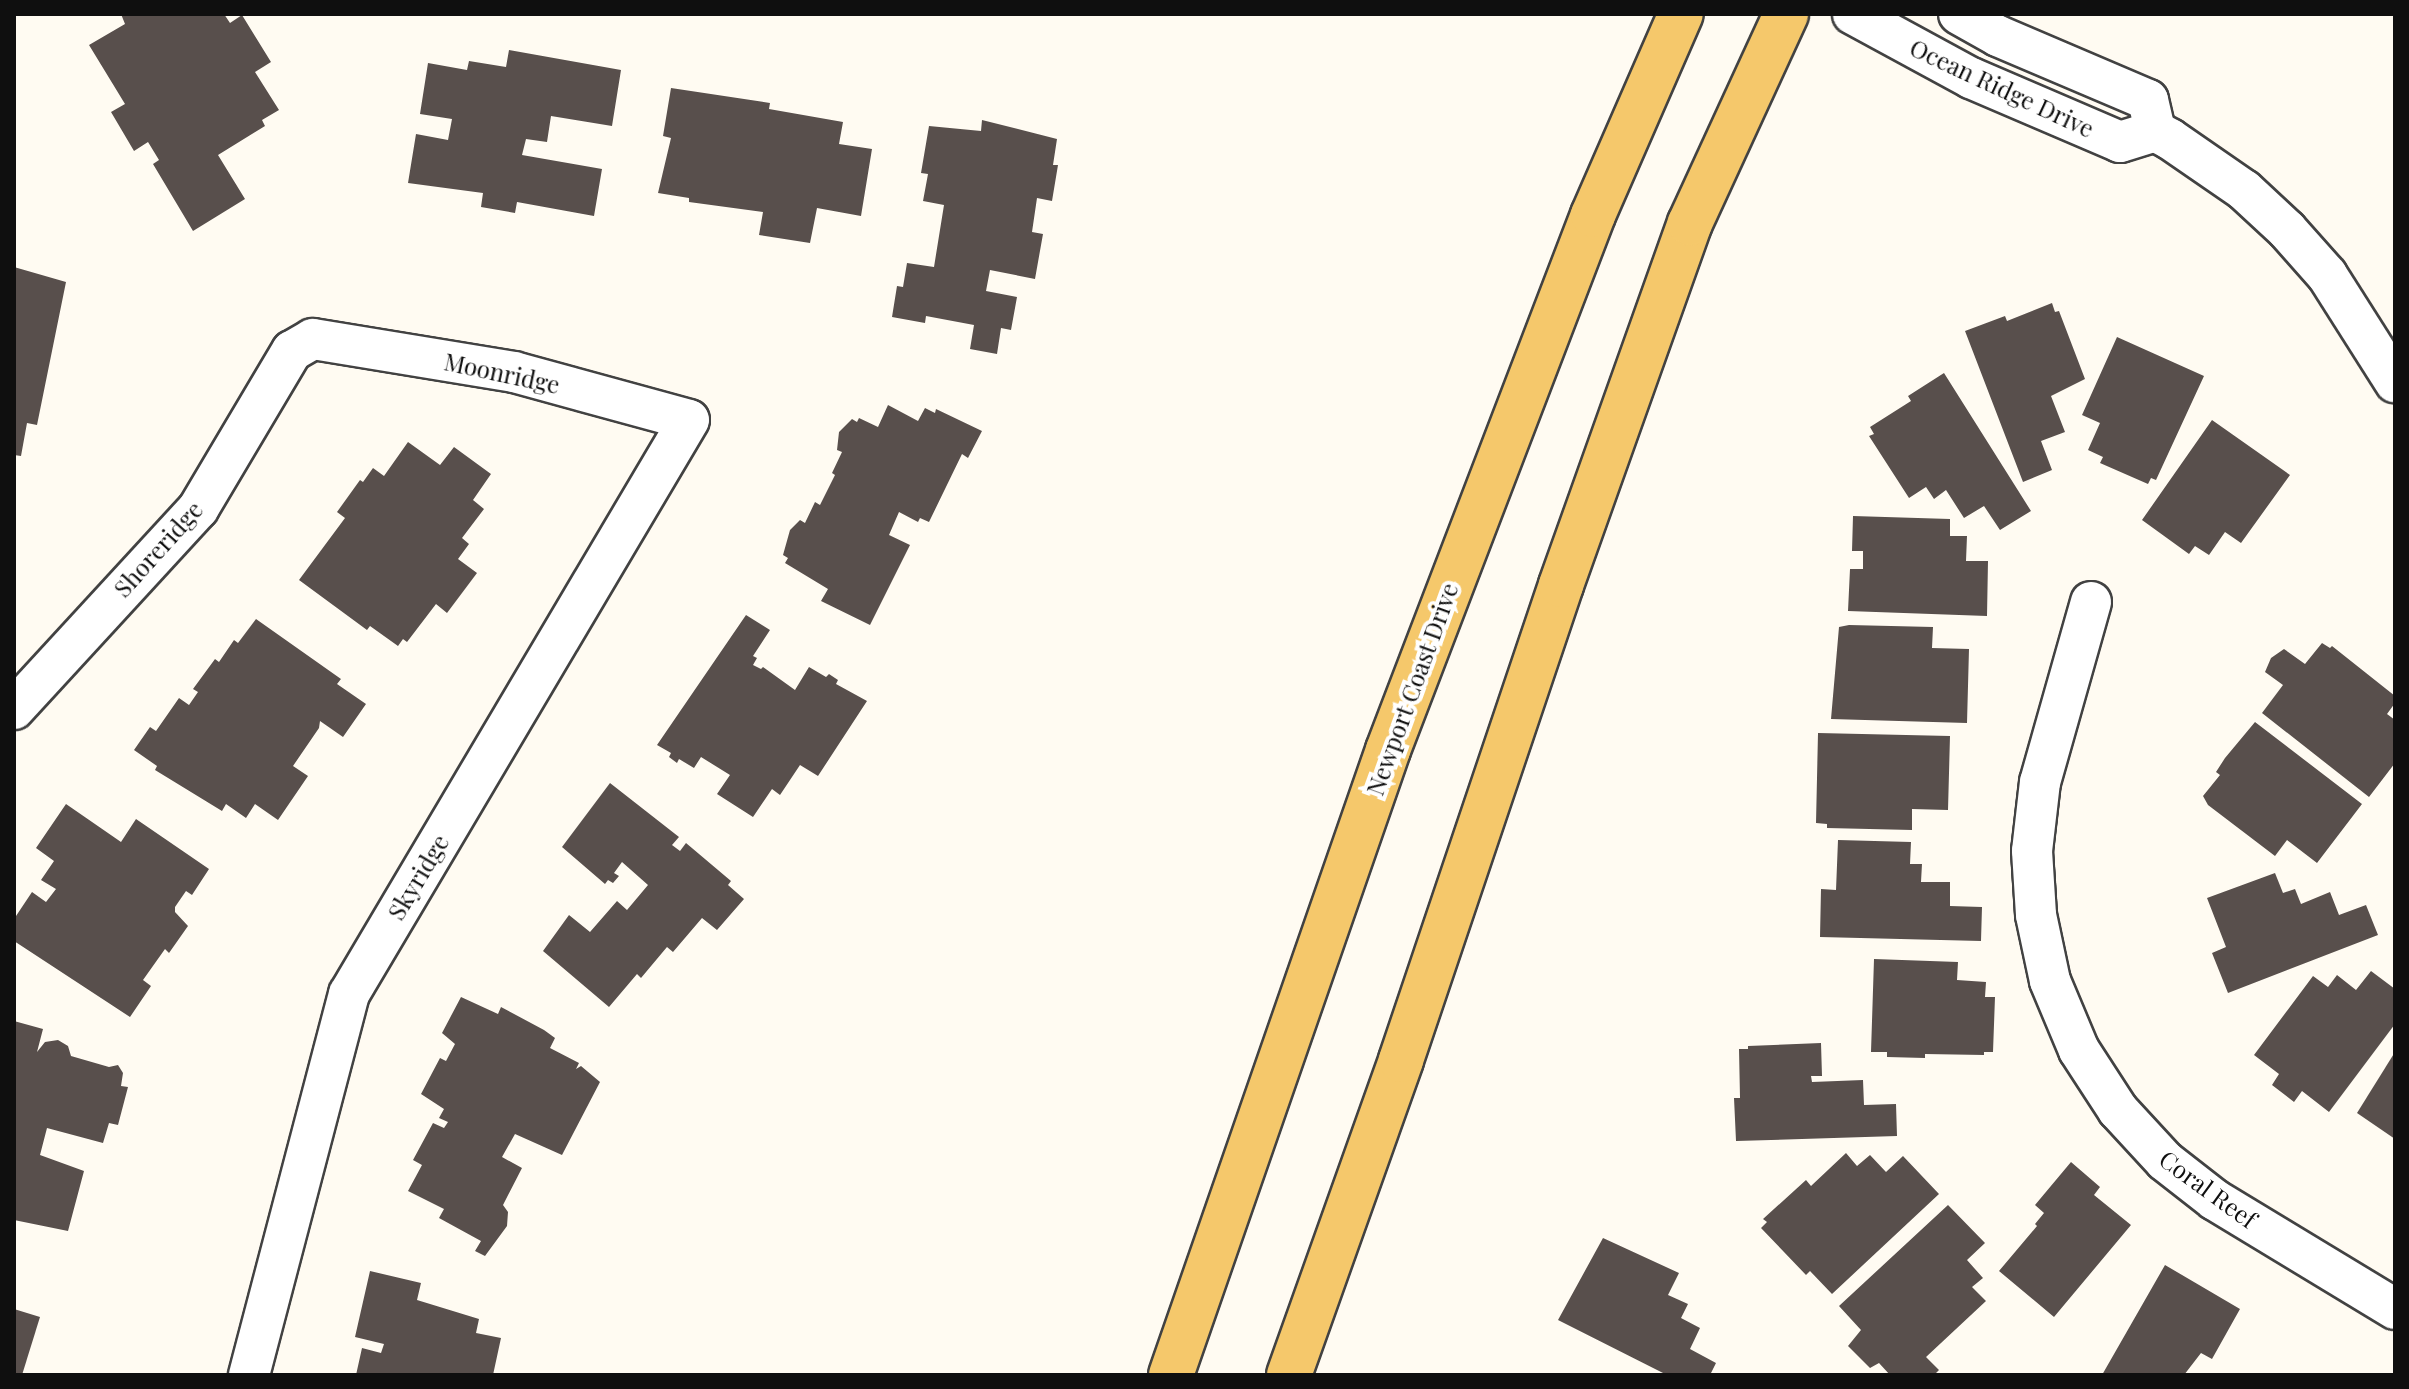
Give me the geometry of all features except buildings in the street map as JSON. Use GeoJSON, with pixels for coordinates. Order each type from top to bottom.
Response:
{"type":"FeatureCollection","features":[{"type":"Feature","properties":{"kind":"main road","name":"Newport Coast Drive"},"geometry":{"type":"LineString","coordinates":[[1171,1375],[1394,735],[1593,215],[1681,14]]}},
{"type":"Feature","properties":{"kind":"main road"},"geometry":{"type":"LineString","coordinates":[[1289,1375],[1401,1060],[1561,585],[1685,237],[1786,14]]}},
{"type":"Feature","properties":{"kind":"street","name":"Ocean Ridge Drive"},"geometry":{"type":"LineString","coordinates":[[1853,14],[1971,78],[2120,142],[2155,131],[2148,100],[1998,36],[1959,14]]}},
{"type":"Feature","properties":{"kind":"street"},"geometry":{"type":"LineString","coordinates":[[2155,131],[2244,190],[2287,230],[2327,275],[2395,382]]}},
{"type":"Feature","properties":{"kind":"street","name":"Moonridge"},"geometry":{"type":"LineString","coordinates":[[313,339],[514,372],[689,420]]}},
{"type":"Feature","properties":{"kind":"street","name":"Shoreridge"},"geometry":{"type":"LineString","coordinates":[[14,709],[198,509],[292,351],[313,339]]}},
{"type":"Feature","properties":{"kind":"street","name":"Skyridge"},"geometry":{"type":"LineString","coordinates":[[249,1375],[349,994],[689,420]]}},
{"type":"Feature","properties":{"kind":"street","name":"Coral Reef"},"geometry":{"type":"LineString","coordinates":[[2091,602],[2040,782],[2032,851],[2036,915],[2050,981],[2079,1050],[2118,1110],[2165,1161],[2215,1200],[2395,1309]]}}]}
